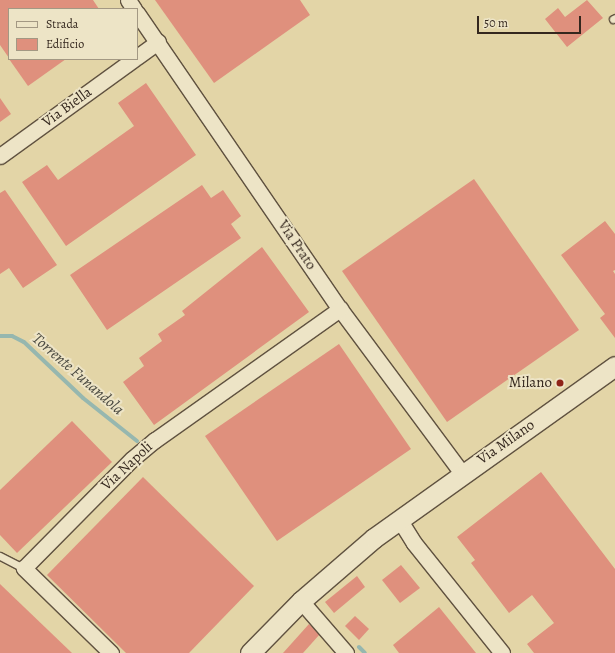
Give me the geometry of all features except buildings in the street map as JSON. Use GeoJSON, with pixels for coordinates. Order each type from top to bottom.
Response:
{"type":"FeatureCollection","features":[{"type":"Feature","properties":{"kind":"street","name":"Via Prato"},"geometry":{"type":"LineString","coordinates":[[138,14],[340,309],[462,472]]}},
{"type":"Feature","properties":{"kind":"street"},"geometry":{"type":"LineString","coordinates":[[138,56],[158,42]]}},
{"type":"Feature","properties":{"kind":"street","name":"Via Biella"},"geometry":{"type":"LineString","coordinates":[[0,156],[133,60]]}},
{"type":"Feature","properties":{"kind":"street","name":"Via Napoli"},"geometry":{"type":"LineString","coordinates":[[24,568],[132,459],[155,440],[340,309]]}},
{"type":"Feature","properties":{"kind":"street","name":"Via Milano"},"geometry":{"type":"LineString","coordinates":[[250,653],[334,570],[462,472],[615,366]]}},
{"type":"Feature","properties":{"kind":"street"},"geometry":{"type":"LineString","coordinates":[[399,520],[414,543],[502,653]]}},
{"type":"Feature","properties":{"kind":"street"},"geometry":{"type":"LineString","coordinates":[[24,568],[110,653]]}},
{"type":"Feature","properties":{"kind":"street"},"geometry":{"type":"LineString","coordinates":[[301,601],[346,653]]}},
{"type":"Feature","properties":{"kind":"lane"},"geometry":{"type":"LineString","coordinates":[[0,556],[24,568]]}},
{"type":"Feature","properties":{"kind":"waterway","name":"Torrente Funandola"},"geometry":{"type":"LineString","coordinates":[[0,336],[12,336],[24,342],[83,398],[137,441]]}},
{"type":"Feature","properties":{"kind":"waterway","name":"Torrente Funandola"},"geometry":{"type":"LineString","coordinates":[[359,647],[365,653]]}},
{"type":"Feature","properties":{"kind":"place","name":"Milano"},"geometry":{"type":"Point","coordinates":[560,383]}}]}
